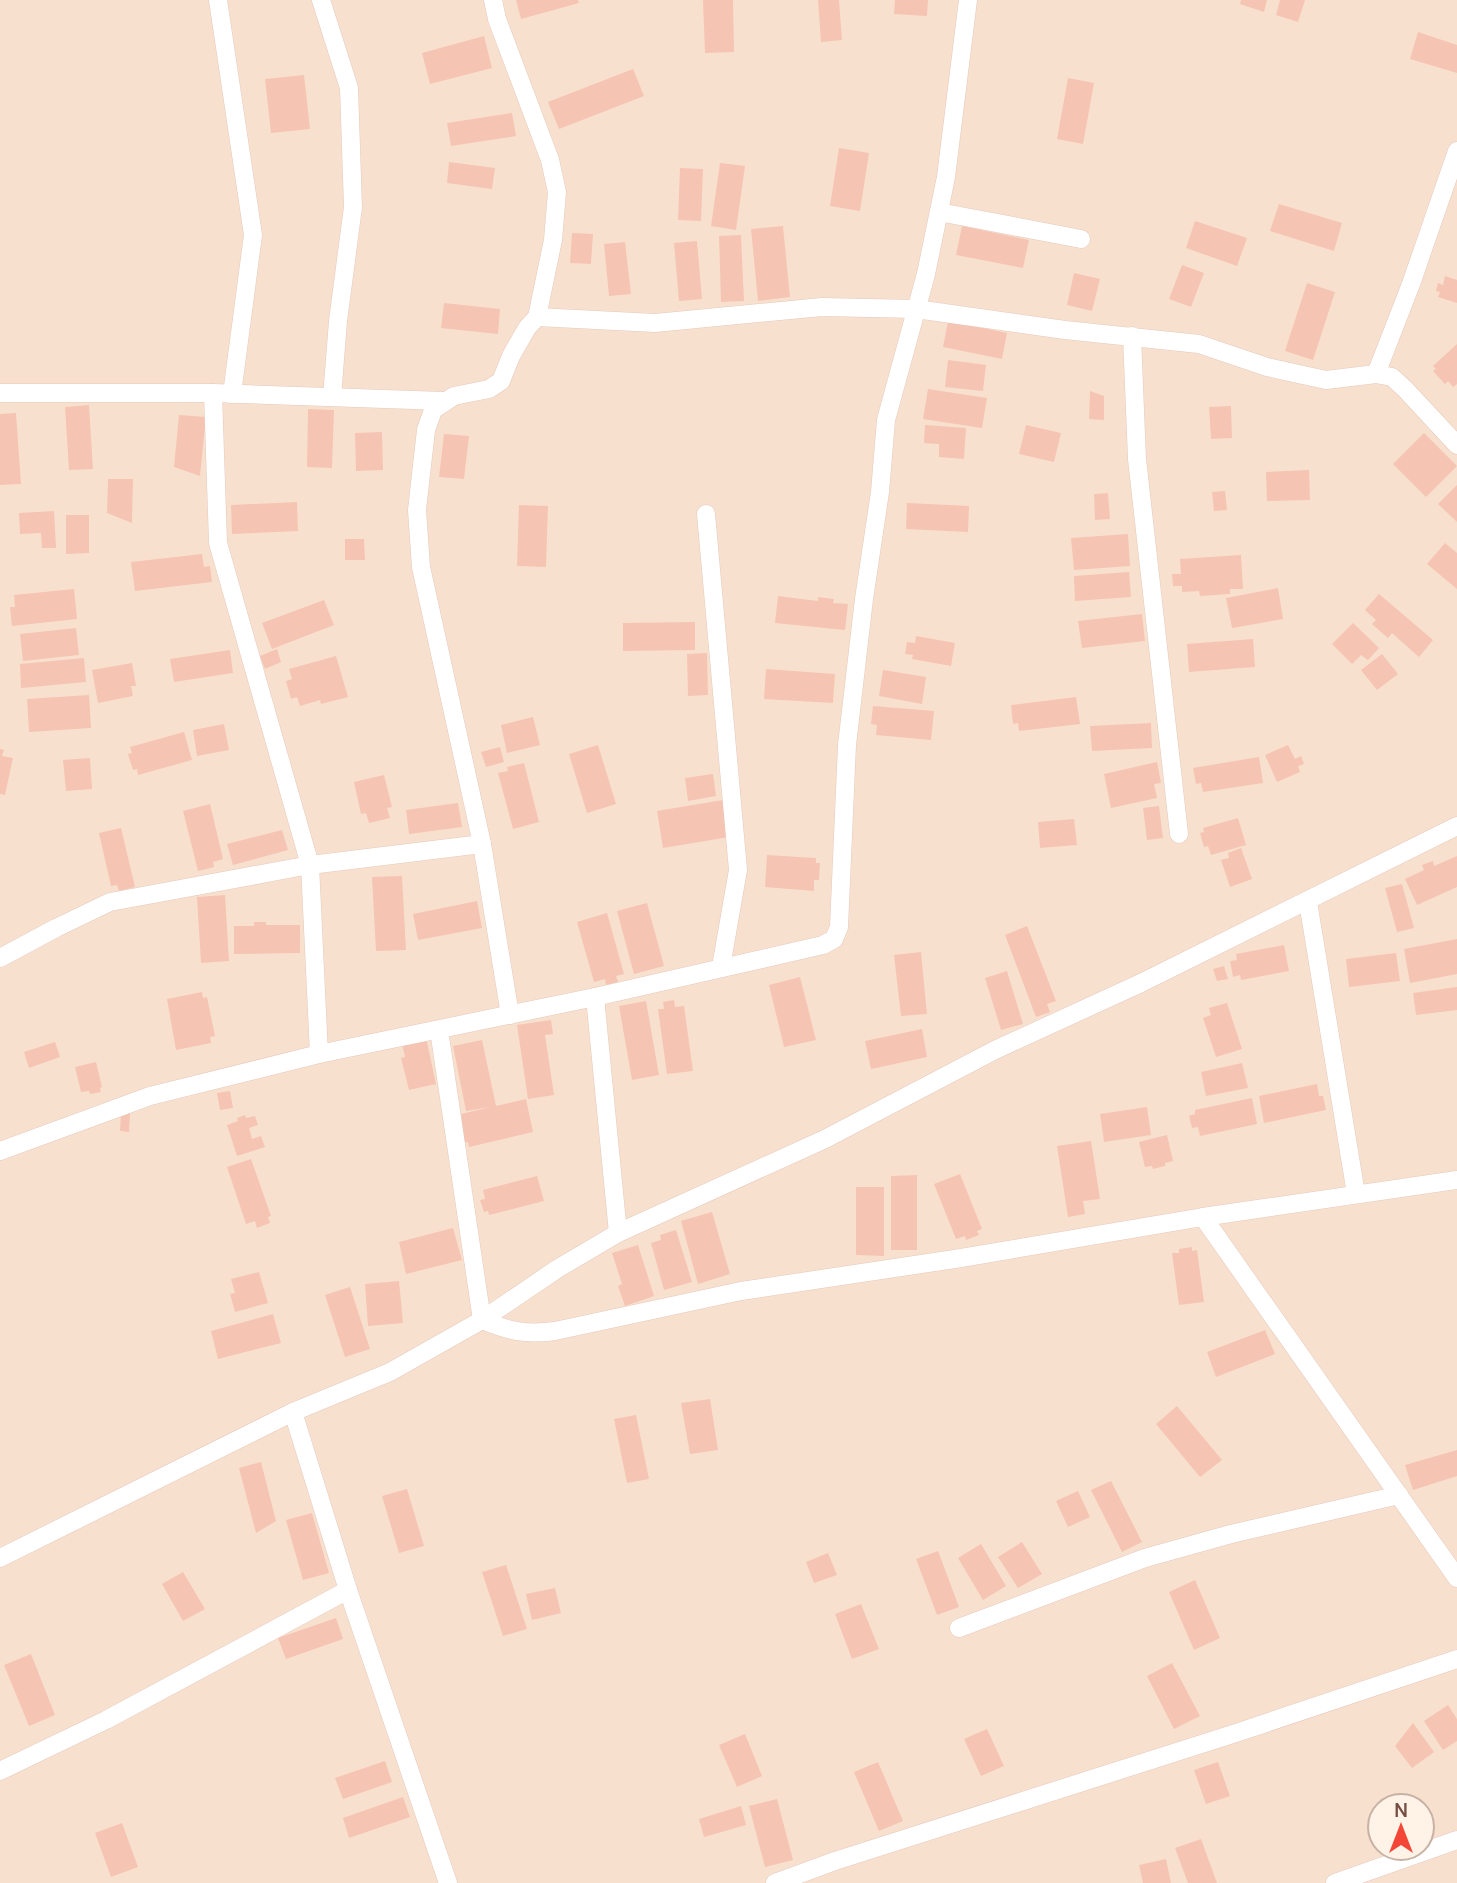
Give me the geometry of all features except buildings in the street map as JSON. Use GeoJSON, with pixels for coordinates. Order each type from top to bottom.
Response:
{"type":"FeatureCollection","features":[{"type":"Feature","properties":{"kind":"street"},"geometry":{"type":"LineString","coordinates":[[218,0],[253,235],[232,394]]}},
{"type":"Feature","properties":{"kind":"street"},"geometry":{"type":"LineString","coordinates":[[321,0],[349,88],[353,207],[338,321],[332,397]]}},
{"type":"Feature","properties":{"kind":"street"},"geometry":{"type":"LineString","coordinates":[[493,0],[497,19],[550,160],[557,192],[553,240],[537,317],[527,328],[511,356],[501,381],[489,389],[454,396],[433,410],[426,430],[417,510],[421,567],[482,844],[510,1015]]}},
{"type":"Feature","properties":{"kind":"street"},"geometry":{"type":"LineString","coordinates":[[0,1151],[150,1096],[319,1054],[595,998],[823,945],[834,939],[839,927],[847,745],[880,492],[886,420],[939,212],[948,164],[968,0]]}},
{"type":"Feature","properties":{"kind":"street"},"geometry":{"type":"LineString","coordinates":[[1377,374],[1457,151]]}},
{"type":"Feature","properties":{"kind":"street"},"geometry":{"type":"LineString","coordinates":[[939,212],[1081,239]]}},
{"type":"Feature","properties":{"kind":"street"},"geometry":{"type":"LineString","coordinates":[[537,317],[655,323],[822,307],[916,309],[1065,330],[1199,344],[1267,367],[1326,380],[1377,374],[1392,377],[1457,445]]}},
{"type":"Feature","properties":{"kind":"street"},"geometry":{"type":"LineString","coordinates":[[1132,336],[1137,459],[1179,834]]}},
{"type":"Feature","properties":{"kind":"street"},"geometry":{"type":"LineString","coordinates":[[0,393],[214,393],[443,401]]}},
{"type":"Feature","properties":{"kind":"street"},"geometry":{"type":"LineString","coordinates":[[214,393],[218,543],[310,865],[319,1054]]}},
{"type":"Feature","properties":{"kind":"street"},"geometry":{"type":"LineString","coordinates":[[706,514],[737,870],[721,967]]}},
{"type":"Feature","properties":{"kind":"street"},"geometry":{"type":"LineString","coordinates":[[0,1558],[293,1412],[390,1372],[482,1320],[557,1269],[618,1233],[825,1139],[995,1050],[1141,983],[1457,826]]}},
{"type":"Feature","properties":{"kind":"street"},"geometry":{"type":"LineString","coordinates":[[0,958],[110,902],[310,865],[482,844]]}},
{"type":"Feature","properties":{"kind":"street"},"geometry":{"type":"LineString","coordinates":[[1308,902],[1356,1194]]}},
{"type":"Feature","properties":{"kind":"street"},"geometry":{"type":"LineString","coordinates":[[595,998],[618,1233]]}},
{"type":"Feature","properties":{"kind":"street"},"geometry":{"type":"LineString","coordinates":[[439,1030],[482,1320]]}},
{"type":"Feature","properties":{"kind":"street"},"geometry":{"type":"LineString","coordinates":[[482,1320],[509,1331],[534,1334],[555,1331],[741,1290],[1457,1180]]}},
{"type":"Feature","properties":{"kind":"street"},"geometry":{"type":"LineString","coordinates":[[1203,1217],[1457,1578]]}},
{"type":"Feature","properties":{"kind":"street"},"geometry":{"type":"LineString","coordinates":[[293,1412],[348,1590],[448,1883]]}},
{"type":"Feature","properties":{"kind":"street"},"geometry":{"type":"LineString","coordinates":[[959,1628],[1145,1558],[1231,1534],[1399,1495]]}},
{"type":"Feature","properties":{"kind":"street"},"geometry":{"type":"LineString","coordinates":[[0,1771],[106,1720],[348,1590]]}},
{"type":"Feature","properties":{"kind":"street"},"geometry":{"type":"LineString","coordinates":[[775,1883],[835,1861],[1236,1733],[1457,1659]]}},
{"type":"Feature","properties":{"kind":"street"},"geometry":{"type":"LineString","coordinates":[[1335,1883],[1457,1840]]}},
{"type":"Feature","properties":{"kind":"shaded area"},"geometry":{"type":"Polygon","coordinates":[[[0,0],[1457,0],[1457,1883],[0,1883],[0,0]]]}}]}
